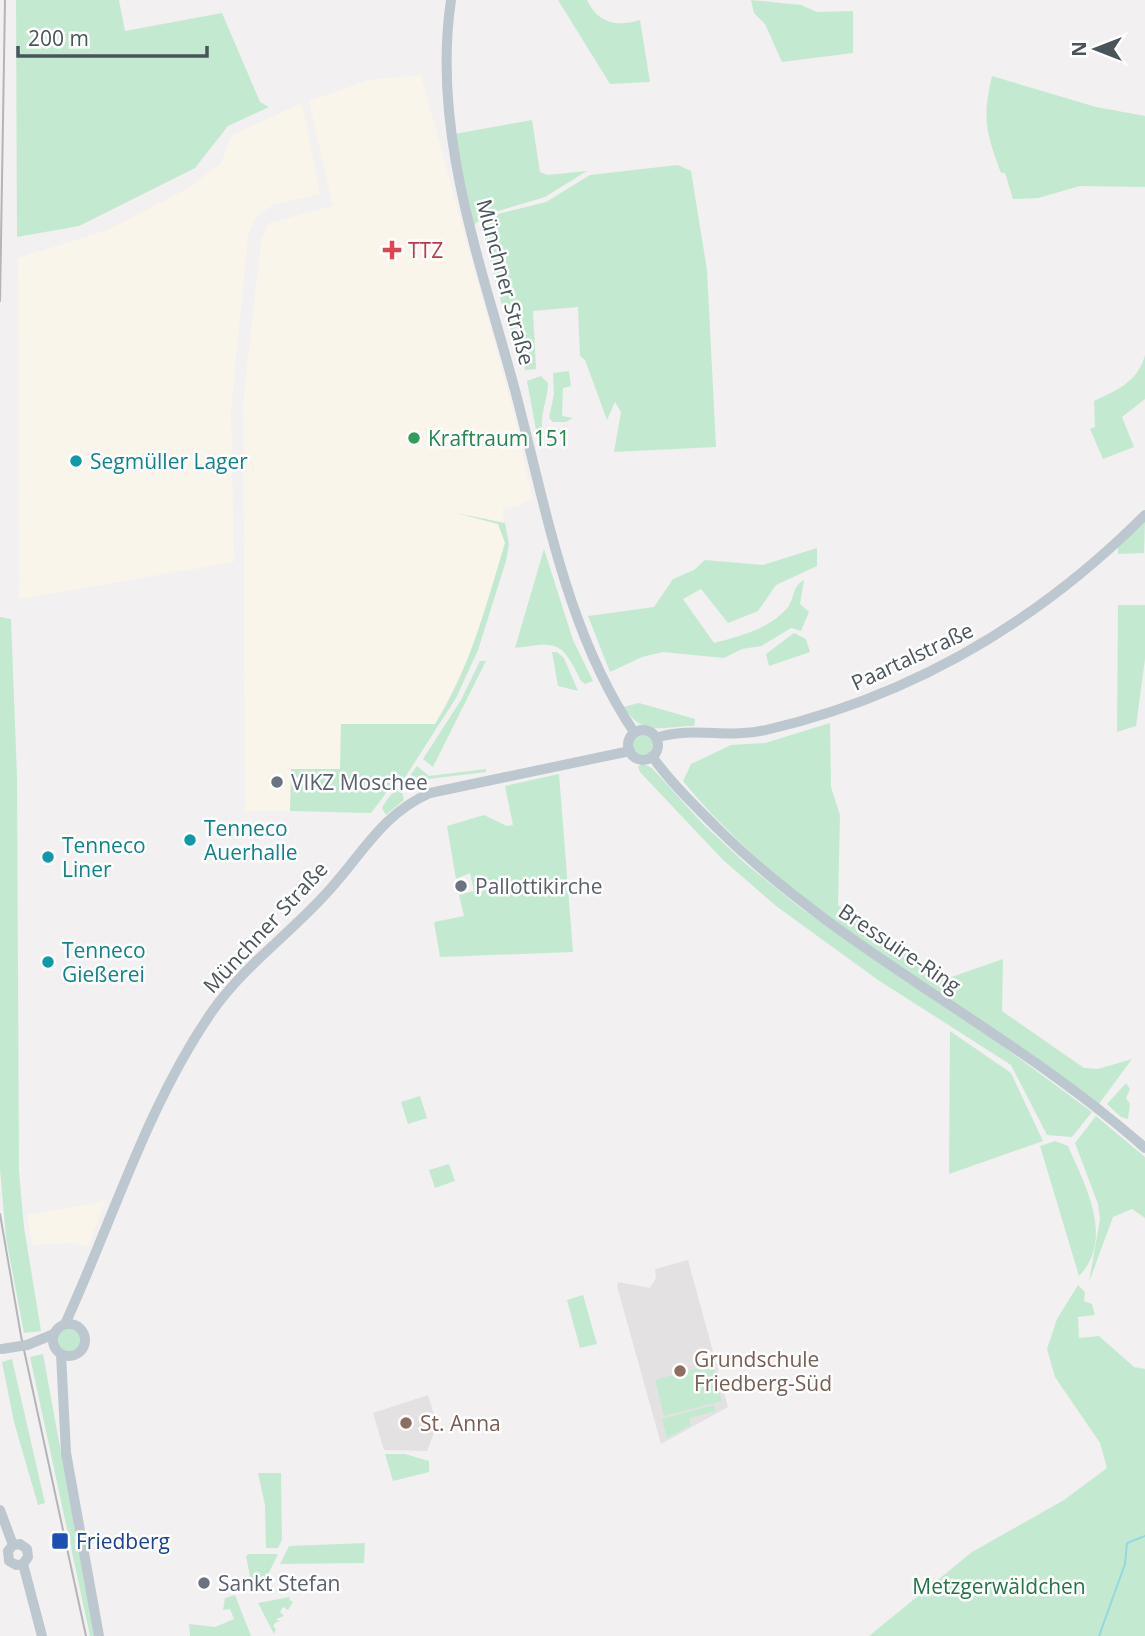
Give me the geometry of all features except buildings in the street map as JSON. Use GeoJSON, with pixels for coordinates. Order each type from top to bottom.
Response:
{"type":"FeatureCollection","features":[{"type":"Feature","properties":{"kind":"main road","name":"Münchner Straße"},"geometry":{"type":"LineString","coordinates":[[451,0],[446,62],[449,121],[464,201],[580,626],[594,662],[634,732]]}},
{"type":"Feature","properties":{"kind":"main road","name":"Paartalstraße"},"geometry":{"type":"LineString","coordinates":[[656,738],[688,731],[728,735],[765,730],[836,712],[914,681],[989,641],[1054,597],[1145,515]]}},
{"type":"Feature","properties":{"kind":"main road"},"geometry":{"type":"LineString","coordinates":[[645,730],[656,738],[657,748],[652,756],[640,759],[629,751],[628,742],[634,732],[645,730]]}},
{"type":"Feature","properties":{"kind":"main road","name":"Münchner Straße"},"geometry":{"type":"LineString","coordinates":[[65,1324],[78,1300],[136,1154],[173,1080],[212,1012],[237,981],[332,887],[381,826],[401,808],[430,793],[629,751]]}},
{"type":"Feature","properties":{"kind":"main road","name":"Bressuire-Ring"},"geometry":{"type":"LineString","coordinates":[[652,756],[735,845],[823,919],[1110,1116],[1145,1148]]}},
{"type":"Feature","properties":{"kind":"main road","name":"Münchner Straße"},"geometry":{"type":"LineString","coordinates":[[77,1326],[78,1300]]}},
{"type":"Feature","properties":{"kind":"main road"},"geometry":{"type":"LineString","coordinates":[[1,1349],[35,1344],[54,1334],[65,1324],[77,1326],[85,1340],[81,1350],[74,1355],[64,1382]]}},
{"type":"Feature","properties":{"kind":"main road"},"geometry":{"type":"LineString","coordinates":[[54,1334],[64,1382],[63,1427],[68,1466],[99,1636]]}},
{"type":"Feature","properties":{"kind":"main road"},"geometry":{"type":"LineString","coordinates":[[35,1344],[74,1355]]}},
{"type":"Feature","properties":{"kind":"main road"},"geometry":{"type":"LineString","coordinates":[[0,1510],[13,1545]]}},
{"type":"Feature","properties":{"kind":"main road"},"geometry":{"type":"LineString","coordinates":[[20,1544],[27,1549],[28,1557],[23,1564],[17,1565],[9,1561],[8,1551],[13,1545],[20,1544]]}},
{"type":"Feature","properties":{"kind":"main road"},"geometry":{"type":"LineString","coordinates":[[23,1564],[42,1636]]}},
{"type":"Feature","properties":{"kind":"shaded area"},"geometry":{"type":"Polygon","coordinates":[[[421,75],[516,422],[532,498],[519,506],[503,508],[505,543],[469,659],[435,724],[341,724],[340,769],[291,769],[290,811],[245,811],[243,402],[261,241],[269,223],[333,206],[309,101],[369,80],[421,75]]]}},
{"type":"Feature","properties":{"kind":"shaded area"},"geometry":{"type":"Polygon","coordinates":[[[302,103],[320,194],[273,205],[256,217],[248,236],[231,410],[234,562],[19,599],[18,258],[107,230],[189,188],[221,163],[232,135],[302,103]]]}},
{"type":"Feature","properties":{"kind":"shaded area"},"geometry":{"type":"Polygon","coordinates":[[[105,1201],[88,1247],[74,1243],[32,1245],[27,1215],[105,1201]]]}},
{"type":"Feature","properties":{"kind":"shaded area","name":"Grundschule Friedberg-Süd"},"geometry":{"type":"Polygon","coordinates":[[[688,1260],[728,1407],[661,1444],[617,1286],[618,1282],[650,1288],[656,1278],[655,1269],[688,1260]]]}},
{"type":"Feature","properties":{"kind":"shaded area","name":"St. Anna"},"geometry":{"type":"Polygon","coordinates":[[[428,1395],[437,1425],[427,1451],[384,1450],[373,1413],[428,1395]]]}},
{"type":"Feature","properties":{"kind":"green space"},"geometry":{"type":"Polygon","coordinates":[[[16,0],[119,0],[125,31],[222,13],[260,102],[269,107],[228,126],[195,168],[79,226],[17,237],[16,0]]]}},
{"type":"Feature","properties":{"kind":"green space"},"geometry":{"type":"Polygon","coordinates":[[[558,0],[587,0],[597,14],[609,22],[640,20],[650,82],[610,84],[558,0]]]}},
{"type":"Feature","properties":{"kind":"green space"},"geometry":{"type":"Polygon","coordinates":[[[751,0],[801,5],[817,12],[853,11],[853,53],[782,62],[765,24],[754,13],[751,0]]]}},
{"type":"Feature","properties":{"kind":"green space"},"geometry":{"type":"Polygon","coordinates":[[[992,76],[1096,107],[1145,116],[1145,187],[1080,186],[1038,198],[1013,199],[1005,173],[1001,173],[996,159],[987,125],[987,104],[992,76]]]}},
{"type":"Feature","properties":{"kind":"green space"},"geometry":{"type":"Polygon","coordinates":[[[532,120],[540,172],[547,175],[587,171],[545,197],[485,215],[474,225],[454,134],[532,120]]]}},
{"type":"Feature","properties":{"kind":"green space"},"geometry":{"type":"Polygon","coordinates":[[[678,165],[691,171],[707,270],[716,447],[614,452],[621,412],[615,402],[607,420],[585,360],[580,356],[578,307],[533,311],[536,369],[525,370],[497,289],[483,231],[484,222],[494,215],[546,202],[590,175],[678,165]]]}},
{"type":"Feature","properties":{"kind":"green space"},"geometry":{"type":"Polygon","coordinates":[[[1145,355],[1145,399],[1122,417],[1134,447],[1103,459],[1090,429],[1095,427],[1094,401],[1132,379],[1145,355]]]}},
{"type":"Feature","properties":{"kind":"green space"},"geometry":{"type":"Polygon","coordinates":[[[569,371],[571,386],[563,388],[562,416],[573,418],[566,422],[553,422],[549,418],[554,394],[553,373],[569,371]]]}},
{"type":"Feature","properties":{"kind":"green space"},"geometry":{"type":"Polygon","coordinates":[[[541,376],[548,383],[548,389],[542,427],[536,430],[527,381],[541,376]]]}},
{"type":"Feature","properties":{"kind":"green space"},"geometry":{"type":"Polygon","coordinates":[[[456,513],[505,523],[509,544],[478,650],[456,698],[402,782],[393,784],[371,813],[290,811],[291,769],[340,769],[341,724],[435,724],[447,703],[468,659],[505,543],[498,524],[456,513]]]}},
{"type":"Feature","properties":{"kind":"green space"},"geometry":{"type":"Polygon","coordinates":[[[1145,519],[1144,553],[1118,554],[1118,546],[1145,519]]]}},
{"type":"Feature","properties":{"kind":"green space"},"geometry":{"type":"Polygon","coordinates":[[[817,548],[817,566],[776,585],[758,611],[728,623],[701,589],[683,599],[714,643],[754,631],[781,615],[804,580],[800,604],[809,612],[801,631],[791,628],[761,646],[742,649],[724,658],[663,652],[642,657],[610,672],[588,616],[654,607],[673,579],[694,570],[705,560],[763,565],[817,548]]]}},
{"type":"Feature","properties":{"kind":"green space"},"geometry":{"type":"Polygon","coordinates":[[[544,549],[573,640],[593,681],[585,684],[563,651],[557,647],[541,645],[515,648],[544,549]]]}},
{"type":"Feature","properties":{"kind":"green space"},"geometry":{"type":"Polygon","coordinates":[[[1118,605],[1145,605],[1145,659],[1136,726],[1117,732],[1118,605]]]}},
{"type":"Feature","properties":{"kind":"green space"},"geometry":{"type":"Polygon","coordinates":[[[0,617],[11,619],[17,777],[19,1172],[24,1227],[41,1331],[24,1333],[6,1238],[0,1169],[0,617]]]}},
{"type":"Feature","properties":{"kind":"green space"},"geometry":{"type":"Polygon","coordinates":[[[794,633],[806,639],[810,652],[769,666],[766,654],[794,633]]]}},
{"type":"Feature","properties":{"kind":"green space"},"geometry":{"type":"Polygon","coordinates":[[[552,652],[557,652],[564,658],[578,691],[558,686],[552,652]]]}},
{"type":"Feature","properties":{"kind":"green space"},"geometry":{"type":"Polygon","coordinates":[[[480,661],[486,661],[433,767],[423,759],[461,700],[480,661]]]}},
{"type":"Feature","properties":{"kind":"green space"},"geometry":{"type":"Polygon","coordinates":[[[639,703],[695,719],[694,726],[647,727],[631,717],[623,707],[639,703]]]}},
{"type":"Feature","properties":{"kind":"green space"},"geometry":{"type":"Polygon","coordinates":[[[830,723],[831,787],[840,815],[838,905],[943,980],[1003,959],[1002,1011],[1084,1068],[1098,1069],[1132,1059],[1099,1104],[992,1027],[827,915],[727,830],[683,781],[691,764],[731,745],[765,743],[830,723]]]}},
{"type":"Feature","properties":{"kind":"green space"},"geometry":{"type":"Polygon","coordinates":[[[642,733],[652,740],[653,744],[646,754],[642,755],[632,748],[631,744],[638,734],[642,733]]]}},
{"type":"Feature","properties":{"kind":"green space"},"geometry":{"type":"Polygon","coordinates":[[[642,763],[652,768],[702,823],[746,864],[802,909],[989,1036],[1092,1112],[1072,1137],[1047,1135],[1011,1065],[878,980],[776,906],[723,860],[640,772],[638,767],[642,763]]]}},
{"type":"Feature","properties":{"kind":"green space"},"geometry":{"type":"Polygon","coordinates":[[[417,766],[429,776],[486,769],[486,772],[411,781],[409,777],[417,766]]]}},
{"type":"Feature","properties":{"kind":"green space"},"geometry":{"type":"Polygon","coordinates":[[[559,774],[573,952],[440,957],[434,922],[464,916],[459,895],[474,891],[470,873],[456,879],[447,826],[484,815],[507,826],[513,825],[505,786],[559,774]]]}},
{"type":"Feature","properties":{"kind":"green space"},"geometry":{"type":"Polygon","coordinates":[[[401,788],[404,800],[386,815],[382,808],[392,793],[401,788]]]}},
{"type":"Feature","properties":{"kind":"green space"},"geometry":{"type":"Polygon","coordinates":[[[950,1031],[1011,1073],[1043,1141],[949,1174],[950,1031]]]}},
{"type":"Feature","properties":{"kind":"green space"},"geometry":{"type":"Polygon","coordinates":[[[1126,1083],[1130,1089],[1126,1098],[1130,1104],[1128,1119],[1121,1117],[1107,1104],[1126,1083]]]}},
{"type":"Feature","properties":{"kind":"green space"},"geometry":{"type":"Polygon","coordinates":[[[420,1096],[427,1118],[408,1124],[401,1102],[420,1096]]]}},
{"type":"Feature","properties":{"kind":"green space"},"geometry":{"type":"Polygon","coordinates":[[[1096,1116],[1145,1157],[1145,1218],[1132,1209],[1113,1217],[1089,1282],[1100,1219],[1098,1204],[1075,1143],[1096,1116]]]}},
{"type":"Feature","properties":{"kind":"green space"},"geometry":{"type":"Polygon","coordinates":[[[1055,1141],[1068,1146],[1093,1212],[1095,1246],[1090,1261],[1079,1276],[1040,1146],[1055,1141]]]}},
{"type":"Feature","properties":{"kind":"green space"},"geometry":{"type":"Polygon","coordinates":[[[449,1164],[455,1181],[435,1188],[429,1170],[449,1164]]]}},
{"type":"Feature","properties":{"kind":"green space","name":"Metzgerwäldchen"},"geometry":{"type":"Polygon","coordinates":[[[1078,1285],[1085,1292],[1084,1301],[1092,1304],[1095,1315],[1078,1317],[1079,1338],[1099,1336],[1134,1367],[1145,1369],[1145,1636],[869,1636],[972,1552],[1064,1500],[1107,1468],[1100,1443],[1055,1377],[1047,1349],[1057,1319],[1078,1285]]]}},
{"type":"Feature","properties":{"kind":"green space"},"geometry":{"type":"Polygon","coordinates":[[[583,1295],[597,1344],[580,1348],[567,1300],[583,1295]]]}},
{"type":"Feature","properties":{"kind":"green space"},"geometry":{"type":"Polygon","coordinates":[[[69,1328],[80,1335],[81,1340],[74,1351],[69,1352],[58,1345],[57,1340],[64,1329],[69,1328]]]}},
{"type":"Feature","properties":{"kind":"green space"},"geometry":{"type":"Polygon","coordinates":[[[43,1354],[95,1636],[90,1636],[30,1357],[43,1354]]]}},
{"type":"Feature","properties":{"kind":"green space"},"geometry":{"type":"Polygon","coordinates":[[[12,1359],[45,1503],[38,1505],[14,1422],[2,1362],[12,1359]]]}},
{"type":"Feature","properties":{"kind":"green space"},"geometry":{"type":"Polygon","coordinates":[[[712,1364],[722,1401],[664,1416],[655,1380],[712,1364]]]}},
{"type":"Feature","properties":{"kind":"green space"},"geometry":{"type":"Polygon","coordinates":[[[714,1405],[716,1411],[689,1418],[691,1425],[667,1438],[662,1419],[714,1405]]]}},
{"type":"Feature","properties":{"kind":"green space"},"geometry":{"type":"Polygon","coordinates":[[[385,1454],[405,1454],[429,1461],[429,1472],[393,1481],[385,1454]]]}},
{"type":"Feature","properties":{"kind":"green space"},"geometry":{"type":"Polygon","coordinates":[[[258,1473],[281,1473],[282,1540],[278,1548],[266,1548],[265,1505],[258,1473]]]}},
{"type":"Feature","properties":{"kind":"green space"},"geometry":{"type":"Polygon","coordinates":[[[365,1543],[364,1563],[280,1564],[289,1546],[365,1543]]]}},
{"type":"Feature","properties":{"kind":"green space"},"geometry":{"type":"Polygon","coordinates":[[[278,1554],[260,1591],[252,1586],[246,1556],[278,1554]]]}},
{"type":"Feature","properties":{"kind":"green space"},"geometry":{"type":"Polygon","coordinates":[[[235,1595],[251,1636],[190,1636],[189,1624],[215,1627],[234,1619],[230,1609],[223,1610],[225,1598],[235,1595]]]}},
{"type":"Feature","properties":{"kind":"green space"},"geometry":{"type":"Polygon","coordinates":[[[290,1597],[289,1600],[293,1602],[288,1610],[283,1607],[280,1612],[284,1616],[276,1619],[280,1622],[273,1626],[276,1629],[274,1634],[258,1603],[290,1597]]]}},
{"type":"Feature","properties":{"kind":"waterway"},"geometry":{"type":"LineString","coordinates":[[1099,1636],[1125,1564],[1127,1543],[1145,1536]]}},
{"type":"Feature","properties":{"kind":"railway"},"geometry":{"type":"LineString","coordinates":[[0,301],[5,0]]}},
{"type":"Feature","properties":{"kind":"railway"},"geometry":{"type":"LineString","coordinates":[[0,1214],[21,1336],[86,1636]]}},
{"type":"Feature","properties":{"kind":"place","name":"TTZ"},"geometry":{"type":"Point","coordinates":[392,250]}},
{"type":"Feature","properties":{"kind":"place","name":"Kraftraum 151"},"geometry":{"type":"Point","coordinates":[414,438]}},
{"type":"Feature","properties":{"kind":"place","name":"Segmüller Lager"},"geometry":{"type":"Point","coordinates":[76,461]}},
{"type":"Feature","properties":{"kind":"place","name":"VIKZ Moschee"},"geometry":{"type":"Point","coordinates":[277,782]}},
{"type":"Feature","properties":{"kind":"place","name":"Tenneco Auerhalle"},"geometry":{"type":"Point","coordinates":[190,840]}},
{"type":"Feature","properties":{"kind":"place","name":"Tenneco Liner"},"geometry":{"type":"Point","coordinates":[48,857]}},
{"type":"Feature","properties":{"kind":"place","name":"Pallottikirche"},"geometry":{"type":"Point","coordinates":[461,886]}},
{"type":"Feature","properties":{"kind":"place","name":"Tenneco Gießerei"},"geometry":{"type":"Point","coordinates":[48,962]}},
{"type":"Feature","properties":{"kind":"place","name":"Grundschule Friedberg-Süd"},"geometry":{"type":"Point","coordinates":[680,1371]}},
{"type":"Feature","properties":{"kind":"place","name":"St. Anna"},"geometry":{"type":"Point","coordinates":[406,1423]}},
{"type":"Feature","properties":{"kind":"place","name":"Friedberg"},"geometry":{"type":"Point","coordinates":[60,1541]}},
{"type":"Feature","properties":{"kind":"place","name":"Sankt Stefan"},"geometry":{"type":"Point","coordinates":[204,1583]}}]}
